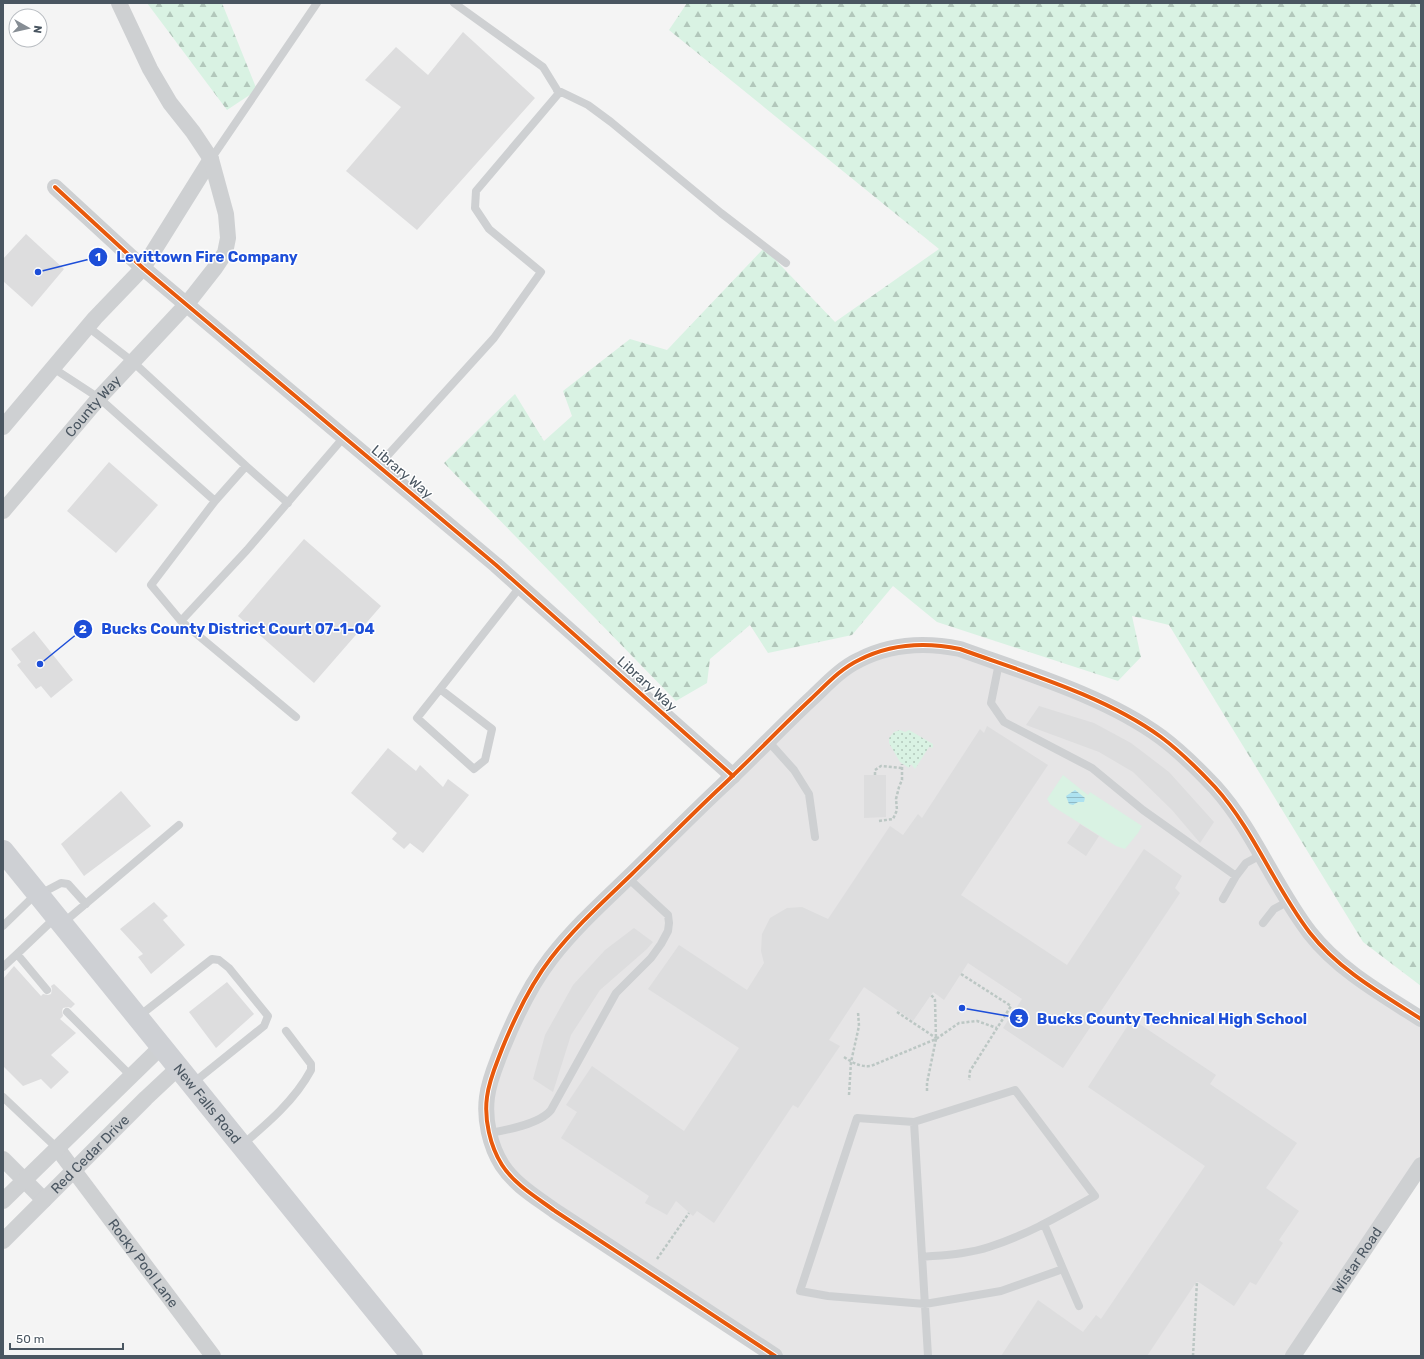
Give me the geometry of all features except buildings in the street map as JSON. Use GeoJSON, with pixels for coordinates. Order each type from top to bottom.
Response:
{"type":"FeatureCollection","features":[{"type":"Feature","properties":{"kind":"main road","name":"New Falls Road"},"geometry":{"type":"LineString","coordinates":[[3,851],[412,1356]]}},
{"type":"Feature","properties":{"kind":"street","name":"County Way"},"geometry":{"type":"LineString","coordinates":[[3,511],[99,398],[186,305],[225,253],[228,238],[226,214],[211,159],[193,132],[170,103],[150,69],[119,3]]}},
{"type":"Feature","properties":{"kind":"street"},"geometry":{"type":"LineString","coordinates":[[3,427],[88,327],[143,268],[211,159]]}},
{"type":"Feature","properties":{"kind":"street","name":"Library Way"},"geometry":{"type":"LineString","coordinates":[[55,187],[143,268],[520,587],[733,776]]}},
{"type":"Feature","properties":{"kind":"street"},"geometry":{"type":"LineString","coordinates":[[774,1356],[527,1191],[516,1181],[502,1164],[493,1145],[486,1114],[487,1097],[491,1076],[511,1027],[533,984],[550,959],[579,925],[768,741],[838,674],[857,661],[892,647],[928,645],[960,649],[1079,693],[1109,706],[1138,722],[1162,738],[1216,788],[1231,808],[1310,933],[1331,956],[1369,985],[1421,1019]]}},
{"type":"Feature","properties":{"kind":"street","name":"Red Cedar Drive"},"geometry":{"type":"LineString","coordinates":[[3,1201],[161,1047]]}},
{"type":"Feature","properties":{"kind":"street","name":"Red Cedar Drive"},"geometry":{"type":"LineString","coordinates":[[3,1241],[146,1098],[185,1076]]}},
{"type":"Feature","properties":{"kind":"street","name":"Rocky Pool Lane"},"geometry":{"type":"LineString","coordinates":[[57,1148],[213,1356]]}},
{"type":"Feature","properties":{"kind":"street"},"geometry":{"type":"LineString","coordinates":[[3,1159],[44,1200]]}},
{"type":"Feature","properties":{"kind":"street","name":"Wistar Road"},"geometry":{"type":"LineString","coordinates":[[1293,1356],[1421,1165]]}},
{"type":"Feature","properties":{"kind":"lane"},"geometry":{"type":"LineString","coordinates":[[211,159],[317,3]]}},
{"type":"Feature","properties":{"kind":"lane"},"geometry":{"type":"LineString","coordinates":[[378,466],[494,338],[541,272],[489,229],[476,208],[476,191],[559,93],[543,67],[454,3]]}},
{"type":"Feature","properties":{"kind":"lane"},"geometry":{"type":"LineString","coordinates":[[557,90],[588,105],[721,213],[786,263]]}},
{"type":"Feature","properties":{"kind":"lane"},"geometry":{"type":"LineString","coordinates":[[88,327],[133,362],[246,466],[288,502]]}},
{"type":"Feature","properties":{"kind":"lane"},"geometry":{"type":"LineString","coordinates":[[53,368],[99,398],[215,501]]}},
{"type":"Feature","properties":{"kind":"lane"},"geometry":{"type":"LineString","coordinates":[[181,621],[247,550],[344,437]]}},
{"type":"Feature","properties":{"kind":"lane"},"geometry":{"type":"LineString","coordinates":[[246,466],[215,501],[151,585],[181,621],[296,717]]}},
{"type":"Feature","properties":{"kind":"lane"},"geometry":{"type":"LineString","coordinates":[[440,689],[492,729],[485,760],[474,769],[417,718],[520,587]]}},
{"type":"Feature","properties":{"kind":"lane"},"geometry":{"type":"LineString","coordinates":[[999,663],[991,703],[1004,722],[1092,768],[1143,810],[1236,876]]}},
{"type":"Feature","properties":{"kind":"lane"},"geometry":{"type":"LineString","coordinates":[[768,741],[794,770],[809,794],[815,837]]}},
{"type":"Feature","properties":{"kind":"lane"},"geometry":{"type":"LineString","coordinates":[[3,967],[60,920],[86,904],[179,825]]}},
{"type":"Feature","properties":{"kind":"lane"},"geometry":{"type":"LineString","coordinates":[[1223,899],[1236,876],[1246,863],[1261,856]]}},
{"type":"Feature","properties":{"kind":"lane"},"geometry":{"type":"LineString","coordinates":[[490,1133],[512,1129],[546,1116],[552,1110],[616,993],[651,958],[668,931],[668,915],[628,878]]}},
{"type":"Feature","properties":{"kind":"lane"},"geometry":{"type":"LineString","coordinates":[[3,926],[38,893],[61,882],[68,884],[86,904]]}},
{"type":"Feature","properties":{"kind":"lane"},"geometry":{"type":"LineString","coordinates":[[1263,923],[1274,909],[1289,901]]}},
{"type":"Feature","properties":{"kind":"lane"},"geometry":{"type":"LineString","coordinates":[[17,954],[47,990]]}},
{"type":"Feature","properties":{"kind":"lane"},"geometry":{"type":"LineString","coordinates":[[138,1018],[212,959],[219,960],[229,968],[268,1016],[264,1026],[185,1076]]}},
{"type":"Feature","properties":{"kind":"lane"},"geometry":{"type":"LineString","coordinates":[[67,1012],[131,1076]]}},
{"type":"Feature","properties":{"kind":"lane"},"geometry":{"type":"LineString","coordinates":[[241,1146],[268,1122],[297,1092],[311,1070],[311,1064],[286,1031]]}},
{"type":"Feature","properties":{"kind":"lane"},"geometry":{"type":"LineString","coordinates":[[922,1257],[952,1255],[988,1248],[1027,1233],[1095,1196],[1015,1090],[914,1122],[857,1118],[800,1290],[828,1296],[925,1304],[1001,1290],[1063,1269]]}},
{"type":"Feature","properties":{"kind":"lane"},"geometry":{"type":"LineString","coordinates":[[3,1097],[57,1148]]}},
{"type":"Feature","properties":{"kind":"lane"},"geometry":{"type":"LineString","coordinates":[[914,1122],[928,1356]]}},
{"type":"Feature","properties":{"kind":"lane"},"geometry":{"type":"LineString","coordinates":[[1044,1224],[1078,1306]]}},
{"type":"Feature","properties":{"kind":"path"},"geometry":{"type":"LineString","coordinates":[[879,822],[893,819],[897,810],[896,800],[898,787],[902,780],[902,764]]}},
{"type":"Feature","properties":{"kind":"path"},"geometry":{"type":"LineString","coordinates":[[875,775],[875,770],[881,766],[902,768]]}},
{"type":"Feature","properties":{"kind":"path"},"geometry":{"type":"LineString","coordinates":[[961,974],[1011,1006],[970,1071],[969,1080]]}},
{"type":"Feature","properties":{"kind":"path"},"geometry":{"type":"LineString","coordinates":[[927,1091],[927,1083],[936,1039],[935,1000],[931,995]]}},
{"type":"Feature","properties":{"kind":"path"},"geometry":{"type":"LineString","coordinates":[[849,1095],[851,1062],[859,1026],[858,1012]]}},
{"type":"Feature","properties":{"kind":"path"},"geometry":{"type":"LineString","coordinates":[[897,1012],[936,1039]]}},
{"type":"Feature","properties":{"kind":"path"},"geometry":{"type":"LineString","coordinates":[[844,1057],[858,1066],[871,1066],[936,1039],[959,1023],[977,1021],[997,1028]]}},
{"type":"Feature","properties":{"kind":"path"},"geometry":{"type":"LineString","coordinates":[[658,1258],[689,1213]]}},
{"type":"Feature","properties":{"kind":"path"},"geometry":{"type":"LineString","coordinates":[[1193,1356],[1197,1281]]}},
{"type":"Feature","properties":{"kind":"shaded area"},"geometry":{"type":"Polygon","coordinates":[[[928,645],[1109,706],[1215,788],[1310,933],[1421,1019],[1421,1167],[1294,1356],[775,1356],[502,1164],[487,1097],[550,959],[857,661],[928,645]]]}},
{"type":"Feature","properties":{"kind":"green space"},"geometry":{"type":"Polygon","coordinates":[[[147,3],[222,3],[257,90],[227,110],[147,3]]]}},
{"type":"Feature","properties":{"kind":"green space"},"geometry":{"type":"Polygon","coordinates":[[[687,3],[1421,3],[1421,986],[1363,942],[1169,625],[1132,616],[1141,657],[1118,681],[937,622],[893,586],[852,635],[768,653],[750,625],[710,659],[707,683],[676,701],[444,463],[515,394],[544,441],[572,416],[563,391],[630,339],[667,350],[764,248],[835,322],[939,249],[669,30],[687,3]]]}},
{"type":"Feature","properties":{"kind":"green space"},"geometry":{"type":"Polygon","coordinates":[[[900,730],[905,732],[909,730],[933,744],[933,747],[929,747],[915,769],[911,764],[909,768],[900,762],[889,743],[889,738],[894,732],[900,730]]]}},
{"type":"Feature","properties":{"kind":"green space"},"geometry":{"type":"Polygon","coordinates":[[[1063,775],[1088,795],[1090,792],[1142,826],[1125,849],[1116,846],[1050,804],[1047,799],[1063,775]]]}},
{"type":"Feature","properties":{"kind":"water"},"geometry":{"type":"Polygon","coordinates":[[[1075,790],[1085,798],[1084,802],[1078,802],[1073,805],[1069,804],[1066,796],[1075,790]]]}},
{"type":"Feature","properties":{"kind":"cycle path"},"geometry":{"type":"LineString","coordinates":[[55,187],[143,268],[496,565],[733,776]]}},
{"type":"Feature","properties":{"kind":"cycle path"},"geometry":{"type":"LineString","coordinates":[[775,1356],[555,1211],[519,1185],[502,1165],[494,1149],[487,1123],[486,1105],[489,1085],[495,1067],[518,1013],[536,979],[560,947],[590,914],[828,683],[839,673],[859,660],[883,651],[908,646],[921,645],[960,649],[1090,697],[1139,722],[1161,737],[1183,755],[1215,787],[1229,804],[1253,840],[1297,916],[1321,946],[1334,959],[1376,991],[1421,1019]]}},
{"type":"Feature","properties":{"kind":"place","name":"Levittown Fire Company"},"geometry":{"type":"Point","coordinates":[38,272]}},
{"type":"Feature","properties":{"kind":"place","name":"Bucks County District Court 07-1-04"},"geometry":{"type":"Point","coordinates":[40,664]}},
{"type":"Feature","properties":{"kind":"place","name":"Bucks County Technical High School"},"geometry":{"type":"Point","coordinates":[962,1008]}}]}
